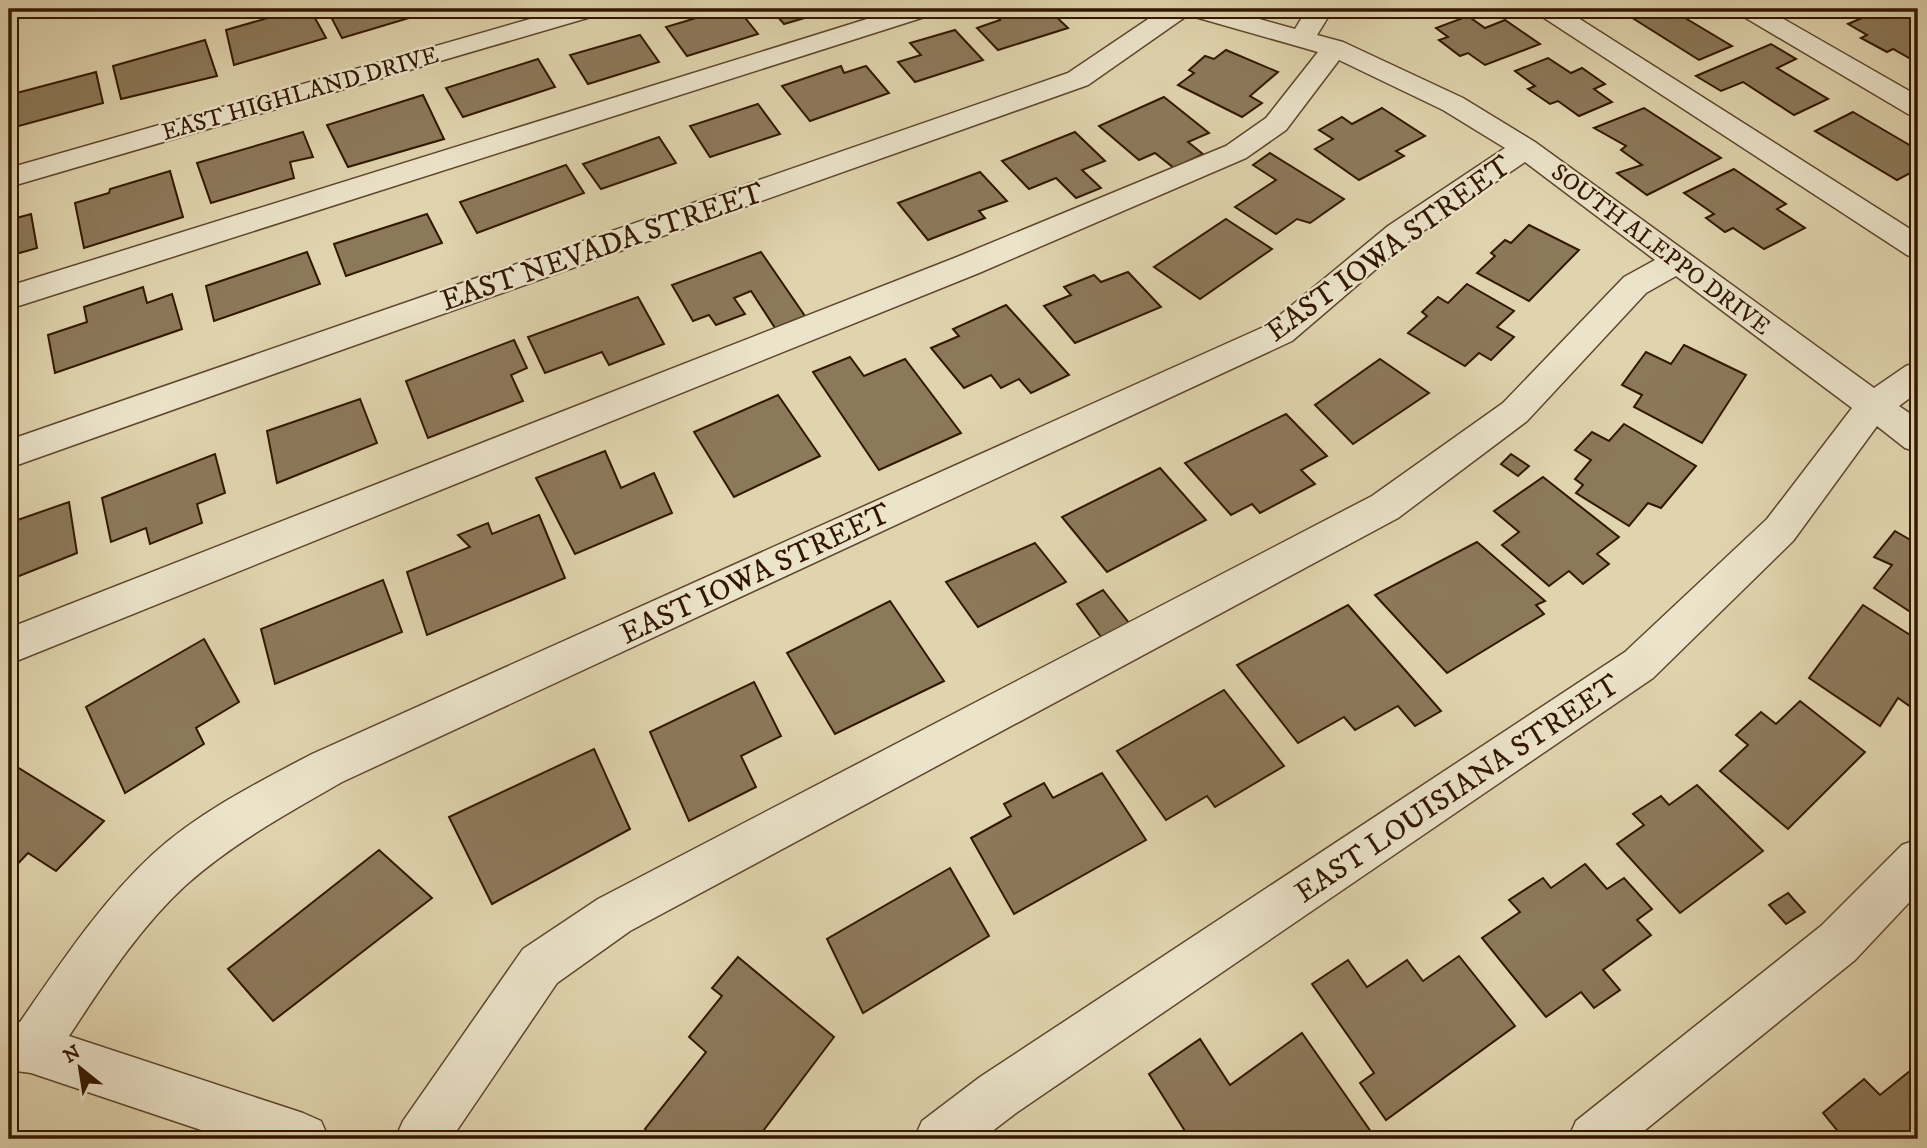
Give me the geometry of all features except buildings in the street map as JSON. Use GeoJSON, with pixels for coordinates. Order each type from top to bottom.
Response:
{"type":"FeatureCollection","features":[{"type":"Feature","properties":{"kind":"street","name":"EAST HIGHLAND DRIVE"},"geometry":{"type":"LineString","coordinates":[[9,178],[592,9]]}},
{"type":"Feature","properties":{"kind":"street"},"geometry":{"type":"LineString","coordinates":[[9,298],[925,9]]}},
{"type":"Feature","properties":{"kind":"street","name":"EAST NEVADA STREET"},"geometry":{"type":"LineString","coordinates":[[9,454],[1079,79],[1180,9]]}},
{"type":"Feature","properties":{"kind":"street","name":"SOUTH ALEPPO DRIVE"},"geometry":{"type":"LineString","coordinates":[[1195,9],[1334,48],[1453,104],[1525,148],[1918,438]]}},
{"type":"Feature","properties":{"kind":"street"},"geometry":{"type":"LineString","coordinates":[[1302,39],[1320,9]]}},
{"type":"Feature","properties":{"kind":"street"},"geometry":{"type":"LineString","coordinates":[[1547,9],[1918,248]]}},
{"type":"Feature","properties":{"kind":"street"},"geometry":{"type":"LineString","coordinates":[[1748,9],[1918,108]]}},
{"type":"Feature","properties":{"kind":"street"},"geometry":{"type":"LineString","coordinates":[[9,646],[955,270],[1236,152],[1276,124],[1334,48]]}},
{"type":"Feature","properties":{"kind":"street","name":"EAST IOWA STREET"},"geometry":{"type":"LineString","coordinates":[[20,1046],[111,932],[170,869],[245,813],[327,768],[1280,333],[1399,233],[1525,148]]}},
{"type":"Feature","properties":{"kind":"street"},"geometry":{"type":"LineString","coordinates":[[421,1139],[540,966],[614,915],[1385,507],[1515,412],[1635,285],[1678,261]]}},
{"type":"Feature","properties":{"kind":"street","name":"EAST LOUISIANA STREET"},"geometry":{"type":"LineString","coordinates":[[940,1139],[998,1095],[1639,665],[1780,530],[1873,406],[1918,375]]}},
{"type":"Feature","properties":{"kind":"street"},"geometry":{"type":"LineString","coordinates":[[1594,1139],[1838,943],[1918,861]]}},
{"type":"Feature","properties":{"kind":"street"},"geometry":{"type":"LineString","coordinates":[[20,1046],[303,1139]]}}]}
